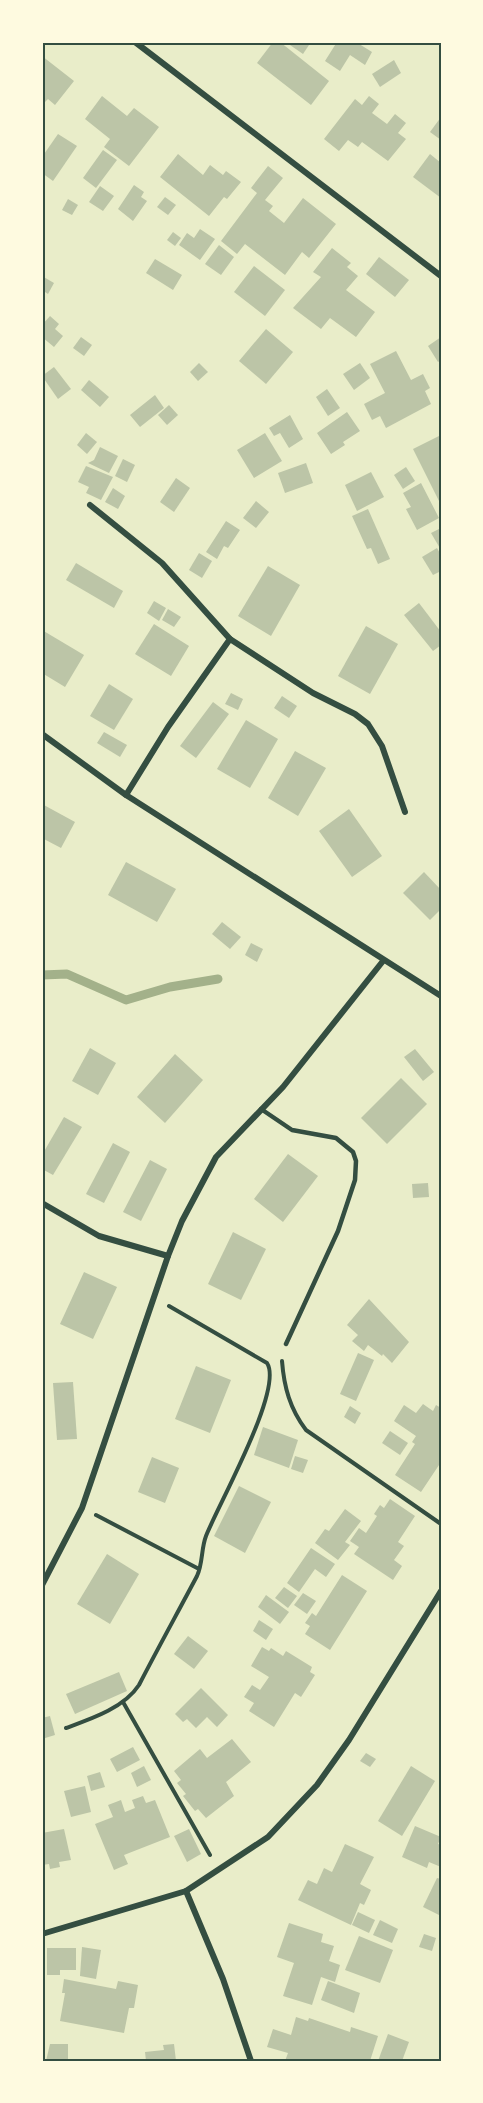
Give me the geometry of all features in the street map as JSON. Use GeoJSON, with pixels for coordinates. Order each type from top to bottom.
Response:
{"type":"FeatureCollection","features":[{"type":"Feature","properties":{"kind":"street"},"geometry":{"type":"LineString","coordinates":[[135,42],[441,276]]}},
{"type":"Feature","properties":{"kind":"street"},"geometry":{"type":"LineString","coordinates":[[90,505],[162,563],[230,639],[368,724],[382,746],[405,812]]}},
{"type":"Feature","properties":{"kind":"street"},"geometry":{"type":"LineString","coordinates":[[126,795],[168,727],[230,639]]}},
{"type":"Feature","properties":{"kind":"street"},"geometry":{"type":"LineString","coordinates":[[42,734],[126,795],[441,996]]}},
{"type":"Feature","properties":{"kind":"street"},"geometry":{"type":"LineString","coordinates":[[42,1585],[82,1509],[168,1256],[182,1221],[216,1157],[261,1109],[383,961]]}},
{"type":"Feature","properties":{"kind":"street"},"geometry":{"type":"LineString","coordinates":[[42,1203],[99,1236],[168,1256]]}},
{"type":"Feature","properties":{"kind":"street"},"geometry":{"type":"LineString","coordinates":[[42,1934],[186,1891],[219,1872],[268,1837],[317,1785],[349,1740],[441,1591]]}},
{"type":"Feature","properties":{"kind":"street"},"geometry":{"type":"LineString","coordinates":[[186,1891],[224,1979],[251,2061]]}},
{"type":"Feature","properties":{"kind":"lane"},"geometry":{"type":"LineString","coordinates":[[261,1109],[292,1130],[336,1138],[353,1152],[356,1161],[355,1180],[338,1231],[286,1344]]}},
{"type":"Feature","properties":{"kind":"path"},"geometry":{"type":"LineString","coordinates":[[66,1728],[123,1702],[139,1685],[199,1569],[205,1537],[256,1424],[271,1377],[267,1363],[170,1307]]}},
{"type":"Feature","properties":{"kind":"path"},"geometry":{"type":"LineString","coordinates":[[286,1344],[282,1362],[288,1397],[294,1414],[306,1430],[441,1524]]}},
{"type":"Feature","properties":{"kind":"path"},"geometry":{"type":"LineString","coordinates":[[94,1515],[199,1569]]}},
{"type":"Feature","properties":{"kind":"path"},"geometry":{"type":"LineString","coordinates":[[123,1702],[219,1872]]}},
{"type":"Feature","properties":{"kind":"building"},"geometry":{"type":"Polygon","coordinates":[[[273,42],[280,42],[329,81],[311,105],[257,63],[273,42]]]}},
{"type":"Feature","properties":{"kind":"building"},"geometry":{"type":"Polygon","coordinates":[[[292,42],[311,42],[303,54],[290,45],[292,42]]]}},
{"type":"Feature","properties":{"kind":"building"},"geometry":{"type":"Polygon","coordinates":[[[337,42],[356,42],[372,52],[365,65],[350,55],[340,71],[325,61],[337,42]]]}},
{"type":"Feature","properties":{"kind":"building"},"geometry":{"type":"Polygon","coordinates":[[[42,56],[74,81],[55,105],[48,99],[44,103],[42,101],[42,56]]]}},
{"type":"Feature","properties":{"kind":"building"},"geometry":{"type":"Polygon","coordinates":[[[394,60],[401,73],[380,87],[372,74],[394,60]]]}},
{"type":"Feature","properties":{"kind":"building"},"geometry":{"type":"Polygon","coordinates":[[[102,96],[127,116],[134,108],[159,127],[129,166],[104,147],[110,139],[85,119],[102,96]]]}},
{"type":"Feature","properties":{"kind":"building"},"geometry":{"type":"Polygon","coordinates":[[[369,96],[379,104],[372,113],[387,124],[395,114],[406,123],[398,133],[406,139],[388,161],[362,142],[358,147],[348,140],[339,151],[324,139],[355,99],[362,105],[369,96]]]}},
{"type":"Feature","properties":{"kind":"building"},"geometry":{"type":"Polygon","coordinates":[[[441,117],[441,140],[430,132],[441,117]]]}},
{"type":"Feature","properties":{"kind":"building"},"geometry":{"type":"Polygon","coordinates":[[[58,134],[77,146],[53,181],[42,173],[42,157],[58,134]]]}},
{"type":"Feature","properties":{"kind":"building"},"geometry":{"type":"Polygon","coordinates":[[[103,150],[117,160],[96,188],[83,178],[103,150]]]}},
{"type":"Feature","properties":{"kind":"building"},"geometry":{"type":"Polygon","coordinates":[[[178,154],[203,175],[210,165],[223,175],[226,171],[241,182],[227,199],[224,197],[209,216],[160,177],[178,154]]]}},
{"type":"Feature","properties":{"kind":"building"},"geometry":{"type":"Polygon","coordinates":[[[430,154],[441,163],[441,198],[413,177],[430,154]]]}},
{"type":"Feature","properties":{"kind":"building"},"geometry":{"type":"Polygon","coordinates":[[[268,166],[283,178],[265,200],[273,206],[269,211],[284,223],[303,198],[336,224],[309,258],[302,252],[285,275],[245,244],[237,254],[221,241],[257,193],[251,188],[268,166]]]}},
{"type":"Feature","properties":{"kind":"building"},"geometry":{"type":"Polygon","coordinates":[[[134,185],[144,192],[141,197],[147,201],[133,221],[118,209],[134,185]]]}},
{"type":"Feature","properties":{"kind":"building"},"geometry":{"type":"Polygon","coordinates":[[[100,186],[114,196],[103,211],[89,202],[100,186]]]}},
{"type":"Feature","properties":{"kind":"building"},"geometry":{"type":"Polygon","coordinates":[[[165,197],[176,205],[168,215],[157,207],[165,197]]]}},
{"type":"Feature","properties":{"kind":"building"},"geometry":{"type":"Polygon","coordinates":[[[68,199],[78,205],[72,215],[62,210],[68,199]]]}},
{"type":"Feature","properties":{"kind":"building"},"geometry":{"type":"Polygon","coordinates":[[[200,229],[215,239],[200,260],[179,245],[187,233],[194,238],[200,229]]]}},
{"type":"Feature","properties":{"kind":"building"},"geometry":{"type":"Polygon","coordinates":[[[173,232],[181,238],[175,246],[167,240],[173,232]]]}},
{"type":"Feature","properties":{"kind":"building"},"geometry":{"type":"Polygon","coordinates":[[[219,245],[234,257],[221,275],[205,264],[219,245]]]}},
{"type":"Feature","properties":{"kind":"building"},"geometry":{"type":"Polygon","coordinates":[[[332,248],[351,263],[347,267],[358,276],[346,290],[375,312],[356,337],[330,318],[321,329],[293,308],[321,277],[313,272],[332,248]]]}},
{"type":"Feature","properties":{"kind":"building"},"geometry":{"type":"Polygon","coordinates":[[[379,257],[409,280],[395,297],[366,274],[379,257]]]}},
{"type":"Feature","properties":{"kind":"building"},"geometry":{"type":"Polygon","coordinates":[[[155,259],[182,275],[173,290],[146,273],[155,259]]]}},
{"type":"Feature","properties":{"kind":"building"},"geometry":{"type":"Polygon","coordinates":[[[254,266],[285,290],[265,316],[234,292],[254,266]]]}},
{"type":"Feature","properties":{"kind":"building"},"geometry":{"type":"Polygon","coordinates":[[[42,276],[54,283],[48,294],[42,290],[42,276]]]}},
{"type":"Feature","properties":{"kind":"building"},"geometry":{"type":"Polygon","coordinates":[[[50,316],[59,324],[55,329],[63,336],[54,347],[42,337],[42,325],[50,316]]]}},
{"type":"Feature","properties":{"kind":"building"},"geometry":{"type":"Polygon","coordinates":[[[266,329],[293,352],[266,384],[239,361],[266,329]]]}},
{"type":"Feature","properties":{"kind":"building"},"geometry":{"type":"Polygon","coordinates":[[[81,337],[92,345],[84,356],[73,348],[81,337]]]}},
{"type":"Feature","properties":{"kind":"building"},"geometry":{"type":"Polygon","coordinates":[[[441,337],[441,360],[438,362],[428,346],[441,337]]]}},
{"type":"Feature","properties":{"kind":"building"},"geometry":{"type":"Polygon","coordinates":[[[396,351],[411,380],[423,374],[430,388],[425,391],[431,404],[386,428],[380,416],[372,420],[364,404],[385,393],[370,364],[396,351]]]}},
{"type":"Feature","properties":{"kind":"building"},"geometry":{"type":"Polygon","coordinates":[[[199,363],[208,372],[198,381],[190,372],[199,363]]]}},
{"type":"Feature","properties":{"kind":"building"},"geometry":{"type":"Polygon","coordinates":[[[360,363],[370,378],[354,390],[343,374],[360,363]]]}},
{"type":"Feature","properties":{"kind":"building"},"geometry":{"type":"Polygon","coordinates":[[[54,367],[71,389],[58,399],[42,376],[54,367]]]}},
{"type":"Feature","properties":{"kind":"building"},"geometry":{"type":"Polygon","coordinates":[[[89,380],[109,397],[100,407],[81,390],[89,380]]]}},
{"type":"Feature","properties":{"kind":"building"},"geometry":{"type":"Polygon","coordinates":[[[327,389],[340,408],[328,416],[316,397],[327,389]]]}},
{"type":"Feature","properties":{"kind":"building"},"geometry":{"type":"Polygon","coordinates":[[[155,395],[164,408],[140,427],[130,415],[155,395]]]}},
{"type":"Feature","properties":{"kind":"building"},"geometry":{"type":"Polygon","coordinates":[[[169,405],[178,415],[167,425],[158,415],[169,405]]]}},
{"type":"Feature","properties":{"kind":"building"},"geometry":{"type":"Polygon","coordinates":[[[347,412],[360,431],[343,442],[345,445],[331,454],[317,433],[347,412]]]}},
{"type":"Feature","properties":{"kind":"building"},"geometry":{"type":"Polygon","coordinates":[[[290,415],[303,439],[289,448],[280,433],[274,436],[269,428],[290,415]]]}},
{"type":"Feature","properties":{"kind":"building"},"geometry":{"type":"Polygon","coordinates":[[[86,433],[97,442],[87,454],[77,445],[86,433]]]}},
{"type":"Feature","properties":{"kind":"building"},"geometry":{"type":"Polygon","coordinates":[[[265,433],[282,461],[254,478],[237,450],[265,433]]]}},
{"type":"Feature","properties":{"kind":"building"},"geometry":{"type":"Polygon","coordinates":[[[441,435],[441,505],[413,449],[441,435]]]}},
{"type":"Feature","properties":{"kind":"building"},"geometry":{"type":"Polygon","coordinates":[[[100,447],[118,456],[109,473],[88,463],[94,460],[100,447]]]}},
{"type":"Feature","properties":{"kind":"building"},"geometry":{"type":"Polygon","coordinates":[[[123,459],[135,465],[127,482],[115,476],[123,459]]]}},
{"type":"Feature","properties":{"kind":"building"},"geometry":{"type":"Polygon","coordinates":[[[306,463],[313,483],[285,493],[278,473],[306,463]]]}},
{"type":"Feature","properties":{"kind":"building"},"geometry":{"type":"Polygon","coordinates":[[[86,466],[113,477],[101,500],[86,493],[89,487],[78,482],[86,466]]]}},
{"type":"Feature","properties":{"kind":"building"},"geometry":{"type":"Polygon","coordinates":[[[406,467],[415,481],[403,489],[394,475],[406,467]]]}},
{"type":"Feature","properties":{"kind":"building"},"geometry":{"type":"Polygon","coordinates":[[[371,472],[384,497],[357,511],[345,485],[371,472]]]}},
{"type":"Feature","properties":{"kind":"building"},"geometry":{"type":"Polygon","coordinates":[[[176,478],[190,488],[174,512],[160,502],[176,478]]]}},
{"type":"Feature","properties":{"kind":"building"},"geometry":{"type":"Polygon","coordinates":[[[421,483],[439,518],[417,530],[406,509],[411,507],[403,493],[421,483]]]}},
{"type":"Feature","properties":{"kind":"building"},"geometry":{"type":"Polygon","coordinates":[[[113,488],[125,496],[118,509],[105,502],[113,488]]]}},
{"type":"Feature","properties":{"kind":"building"},"geometry":{"type":"Polygon","coordinates":[[[256,501],[269,512],[256,528],[243,518],[256,501]]]}},
{"type":"Feature","properties":{"kind":"building"},"geometry":{"type":"Polygon","coordinates":[[[368,509],[390,559],[378,564],[371,548],[367,549],[352,516],[368,509]]]}},
{"type":"Feature","properties":{"kind":"building"},"geometry":{"type":"Polygon","coordinates":[[[226,521],[240,530],[228,548],[224,546],[217,559],[206,552],[226,521]]]}},
{"type":"Feature","properties":{"kind":"building"},"geometry":{"type":"Polygon","coordinates":[[[441,528],[441,550],[431,533],[441,528]]]}},
{"type":"Feature","properties":{"kind":"building"},"geometry":{"type":"Polygon","coordinates":[[[437,548],[441,555],[441,571],[433,575],[422,557],[437,548]]]}},
{"type":"Feature","properties":{"kind":"building"},"geometry":{"type":"Polygon","coordinates":[[[199,553],[212,561],[202,578],[189,570],[199,553]]]}},
{"type":"Feature","properties":{"kind":"building"},"geometry":{"type":"Polygon","coordinates":[[[76,563],[123,591],[114,608],[66,580],[76,563]]]}},
{"type":"Feature","properties":{"kind":"building"},"geometry":{"type":"Polygon","coordinates":[[[268,566],[300,585],[271,636],[238,616],[268,566]]]}},
{"type":"Feature","properties":{"kind":"building"},"geometry":{"type":"Polygon","coordinates":[[[154,601],[166,608],[159,621],[147,613],[154,601]]]}},
{"type":"Feature","properties":{"kind":"building"},"geometry":{"type":"Polygon","coordinates":[[[419,603],[441,632],[441,645],[433,651],[404,615],[419,603]]]}},
{"type":"Feature","properties":{"kind":"building"},"geometry":{"type":"Polygon","coordinates":[[[168,609],[181,617],[174,627],[162,620],[168,609]]]}},
{"type":"Feature","properties":{"kind":"building"},"geometry":{"type":"Polygon","coordinates":[[[154,624],[189,646],[171,676],[135,654],[154,624]]]}},
{"type":"Feature","properties":{"kind":"building"},"geometry":{"type":"Polygon","coordinates":[[[366,626],[398,644],[370,694],[338,676],[366,626]]]}},
{"type":"Feature","properties":{"kind":"building"},"geometry":{"type":"Polygon","coordinates":[[[42,630],[84,655],[65,687],[42,673],[42,630]]]}},
{"type":"Feature","properties":{"kind":"building"},"geometry":{"type":"Polygon","coordinates":[[[109,684],[133,699],[114,730],[90,716],[109,684]]]}},
{"type":"Feature","properties":{"kind":"building"},"geometry":{"type":"Polygon","coordinates":[[[231,693],[243,699],[238,710],[225,704],[231,693]]]}},
{"type":"Feature","properties":{"kind":"building"},"geometry":{"type":"Polygon","coordinates":[[[282,696],[297,706],[289,718],[274,708],[282,696]]]}},
{"type":"Feature","properties":{"kind":"building"},"geometry":{"type":"Polygon","coordinates":[[[213,702],[229,714],[196,758],[180,746],[213,702]]]}},
{"type":"Feature","properties":{"kind":"building"},"geometry":{"type":"Polygon","coordinates":[[[246,720],[278,739],[250,788],[217,769],[246,720]]]}},
{"type":"Feature","properties":{"kind":"building"},"geometry":{"type":"Polygon","coordinates":[[[104,732],[127,745],[120,757],[97,743],[104,732]]]}},
{"type":"Feature","properties":{"kind":"building"},"geometry":{"type":"Polygon","coordinates":[[[295,751],[326,768],[298,816],[268,798],[295,751]]]}},
{"type":"Feature","properties":{"kind":"building"},"geometry":{"type":"Polygon","coordinates":[[[42,804],[75,822],[61,848],[42,838],[42,804]]]}},
{"type":"Feature","properties":{"kind":"building"},"geometry":{"type":"Polygon","coordinates":[[[349,809],[382,856],[352,877],[319,831],[349,809]]]}},
{"type":"Feature","properties":{"kind":"building"},"geometry":{"type":"Polygon","coordinates":[[[126,862],[176,889],[157,922],[108,895],[126,862]]]}},
{"type":"Feature","properties":{"kind":"building"},"geometry":{"type":"Polygon","coordinates":[[[424,872],[441,890],[441,909],[430,920],[403,893],[424,872]]]}},
{"type":"Feature","properties":{"kind":"building"},"geometry":{"type":"Polygon","coordinates":[[[222,922],[241,937],[230,949],[212,934],[222,922]]]}},
{"type":"Feature","properties":{"kind":"building"},"geometry":{"type":"Polygon","coordinates":[[[251,943],[263,949],[257,962],[245,955],[251,943]]]}},
{"type":"Feature","properties":{"kind":"building"},"geometry":{"type":"Polygon","coordinates":[[[90,1048],[116,1063],[98,1095],[72,1081],[90,1048]]]}},
{"type":"Feature","properties":{"kind":"building"},"geometry":{"type":"Polygon","coordinates":[[[415,1049],[434,1072],[423,1081],[404,1057],[415,1049]]]}},
{"type":"Feature","properties":{"kind":"building"},"geometry":{"type":"Polygon","coordinates":[[[175,1054],[203,1080],[165,1123],[137,1097],[175,1054]]]}},
{"type":"Feature","properties":{"kind":"building"},"geometry":{"type":"Polygon","coordinates":[[[401,1078],[427,1104],[387,1144],[361,1118],[401,1078]]]}},
{"type":"Feature","properties":{"kind":"building"},"geometry":{"type":"Polygon","coordinates":[[[64,1117],[82,1127],[53,1175],[42,1169],[42,1155],[64,1117]]]}},
{"type":"Feature","properties":{"kind":"building"},"geometry":{"type":"Polygon","coordinates":[[[113,1143],[130,1152],[104,1203],[86,1194],[113,1143]]]}},
{"type":"Feature","properties":{"kind":"building"},"geometry":{"type":"Polygon","coordinates":[[[288,1154],[318,1176],[283,1222],[254,1199],[288,1154]]]}},
{"type":"Feature","properties":{"kind":"building"},"geometry":{"type":"Polygon","coordinates":[[[150,1160],[167,1169],[141,1221],[123,1212],[150,1160]]]}},
{"type":"Feature","properties":{"kind":"building"},"geometry":{"type":"Polygon","coordinates":[[[428,1183],[429,1197],[413,1198],[412,1184],[428,1183]]]}},
{"type":"Feature","properties":{"kind":"building"},"geometry":{"type":"Polygon","coordinates":[[[233,1232],[266,1249],[241,1300],[208,1284],[233,1232]]]}},
{"type":"Feature","properties":{"kind":"building"},"geometry":{"type":"Polygon","coordinates":[[[84,1272],[117,1287],[93,1339],[60,1324],[84,1272]]]}},
{"type":"Feature","properties":{"kind":"building"},"geometry":{"type":"Polygon","coordinates":[[[369,1299],[409,1342],[392,1363],[368,1345],[364,1351],[352,1341],[358,1335],[347,1325],[369,1299]]]}},
{"type":"Feature","properties":{"kind":"building"},"geometry":{"type":"Polygon","coordinates":[[[358,1353],[374,1360],[356,1401],[340,1394],[358,1353]]]}},
{"type":"Feature","properties":{"kind":"building"},"geometry":{"type":"Polygon","coordinates":[[[196,1366],[231,1380],[210,1433],[175,1419],[196,1366]]]}},
{"type":"Feature","properties":{"kind":"building"},"geometry":{"type":"Polygon","coordinates":[[[73,1382],[77,1439],[57,1440],[53,1383],[73,1382]]]}},
{"type":"Feature","properties":{"kind":"building"},"geometry":{"type":"Polygon","coordinates":[[[423,1404],[433,1411],[436,1405],[441,1408],[441,1462],[421,1492],[395,1475],[415,1444],[412,1442],[416,1436],[394,1421],[404,1405],[416,1413],[423,1404]]]}},
{"type":"Feature","properties":{"kind":"building"},"geometry":{"type":"Polygon","coordinates":[[[350,1406],[361,1413],[355,1424],[344,1417],[350,1406]]]}},
{"type":"Feature","properties":{"kind":"building"},"geometry":{"type":"Polygon","coordinates":[[[263,1427],[298,1440],[289,1468],[254,1455],[263,1427]]]}},
{"type":"Feature","properties":{"kind":"building"},"geometry":{"type":"Polygon","coordinates":[[[390,1431],[408,1443],[400,1455],[382,1443],[390,1431]]]}},
{"type":"Feature","properties":{"kind":"building"},"geometry":{"type":"Polygon","coordinates":[[[295,1456],[308,1460],[303,1473],[291,1469],[295,1456]]]}},
{"type":"Feature","properties":{"kind":"building"},"geometry":{"type":"Polygon","coordinates":[[[152,1457],[179,1468],[165,1503],[138,1492],[152,1457]]]}},
{"type":"Feature","properties":{"kind":"building"},"geometry":{"type":"Polygon","coordinates":[[[239,1486],[271,1502],[245,1553],[214,1536],[239,1486]]]}},
{"type":"Feature","properties":{"kind":"building"},"geometry":{"type":"Polygon","coordinates":[[[390,1499],[415,1516],[398,1542],[404,1546],[394,1560],[402,1566],[393,1580],[354,1554],[359,1547],[350,1541],[359,1528],[366,1533],[377,1516],[374,1514],[380,1505],[384,1508],[390,1499]]]}},
{"type":"Feature","properties":{"kind":"building"},"geometry":{"type":"Polygon","coordinates":[[[345,1509],[361,1521],[345,1542],[350,1545],[338,1560],[315,1543],[325,1529],[329,1531],[345,1509]]]}},
{"type":"Feature","properties":{"kind":"building"},"geometry":{"type":"Polygon","coordinates":[[[311,1548],[335,1564],[326,1577],[315,1569],[299,1592],[287,1583],[311,1548]]]}},
{"type":"Feature","properties":{"kind":"building"},"geometry":{"type":"Polygon","coordinates":[[[107,1554],[139,1574],[110,1624],[77,1604],[107,1554]]]}},
{"type":"Feature","properties":{"kind":"building"},"geometry":{"type":"Polygon","coordinates":[[[342,1575],[367,1591],[330,1650],[305,1634],[310,1626],[305,1623],[312,1613],[316,1616],[342,1575]]]}},
{"type":"Feature","properties":{"kind":"building"},"geometry":{"type":"Polygon","coordinates":[[[284,1587],[297,1596],[288,1608],[275,1598],[284,1587]]]}},
{"type":"Feature","properties":{"kind":"building"},"geometry":{"type":"Polygon","coordinates":[[[303,1593],[316,1601],[307,1614],[294,1605],[303,1593]]]}},
{"type":"Feature","properties":{"kind":"building"},"geometry":{"type":"Polygon","coordinates":[[[266,1595],[289,1612],[280,1624],[258,1607],[266,1595]]]}},
{"type":"Feature","properties":{"kind":"building"},"geometry":{"type":"Polygon","coordinates":[[[259,1620],[273,1629],[266,1640],[253,1631],[259,1620]]]}},
{"type":"Feature","properties":{"kind":"building"},"geometry":{"type":"Polygon","coordinates":[[[188,1636],[208,1651],[194,1669],[174,1654],[188,1636]]]}},
{"type":"Feature","properties":{"kind":"building"},"geometry":{"type":"Polygon","coordinates":[[[262,1647],[269,1651],[271,1648],[283,1656],[286,1651],[312,1667],[310,1672],[315,1675],[301,1697],[295,1693],[274,1727],[249,1711],[254,1703],[244,1697],[252,1685],[260,1690],[269,1677],[251,1666],[262,1647]]]}},
{"type":"Feature","properties":{"kind":"building"},"geometry":{"type":"Polygon","coordinates":[[[119,1672],[127,1691],[75,1714],[66,1694],[119,1672]]]}},
{"type":"Feature","properties":{"kind":"building"},"geometry":{"type":"Polygon","coordinates":[[[201,1688],[228,1715],[217,1727],[207,1717],[196,1728],[187,1719],[183,1722],[175,1714],[201,1688]]]}},
{"type":"Feature","properties":{"kind":"building"},"geometry":{"type":"Polygon","coordinates":[[[50,1716],[55,1735],[42,1739],[42,1718],[50,1716]]]}},
{"type":"Feature","properties":{"kind":"building"},"geometry":{"type":"Polygon","coordinates":[[[232,1739],[251,1762],[226,1782],[234,1796],[206,1818],[198,1809],[195,1811],[183,1796],[186,1794],[177,1783],[181,1780],[174,1771],[200,1749],[207,1758],[232,1739]]]}},
{"type":"Feature","properties":{"kind":"building"},"geometry":{"type":"Polygon","coordinates":[[[133,1747],[140,1760],[117,1772],[110,1759],[133,1747]]]}},
{"type":"Feature","properties":{"kind":"building"},"geometry":{"type":"Polygon","coordinates":[[[366,1753],[376,1759],[370,1767],[360,1761],[366,1753]]]}},
{"type":"Feature","properties":{"kind":"building"},"geometry":{"type":"Polygon","coordinates":[[[144,1766],[151,1780],[137,1787],[131,1773],[144,1766]]]}},
{"type":"Feature","properties":{"kind":"building"},"geometry":{"type":"Polygon","coordinates":[[[411,1766],[435,1781],[402,1836],[378,1821],[411,1766]]]}},
{"type":"Feature","properties":{"kind":"building"},"geometry":{"type":"Polygon","coordinates":[[[100,1772],[105,1787],[91,1791],[87,1776],[100,1772]]]}},
{"type":"Feature","properties":{"kind":"building"},"geometry":{"type":"Polygon","coordinates":[[[85,1786],[91,1812],[71,1817],[64,1791],[85,1786]]]}},
{"type":"Feature","properties":{"kind":"building"},"geometry":{"type":"Polygon","coordinates":[[[143,1796],[146,1803],[155,1800],[170,1837],[124,1855],[128,1864],[114,1870],[95,1824],[113,1817],[108,1805],[121,1800],[125,1812],[135,1808],[132,1800],[143,1796]]]}},
{"type":"Feature","properties":{"kind":"building"},"geometry":{"type":"Polygon","coordinates":[[[415,1826],[441,1837],[438,1844],[441,1845],[441,1867],[429,1862],[427,1868],[402,1857],[415,1826]]]}},
{"type":"Feature","properties":{"kind":"building"},"geometry":{"type":"Polygon","coordinates":[[[64,1829],[71,1860],[59,1862],[60,1867],[50,1869],[49,1864],[42,1865],[42,1833],[64,1829]]]}},
{"type":"Feature","properties":{"kind":"building"},"geometry":{"type":"Polygon","coordinates":[[[189,1829],[201,1854],[187,1862],[174,1836],[189,1829]]]}},
{"type":"Feature","properties":{"kind":"building"},"geometry":{"type":"Polygon","coordinates":[[[345,1844],[374,1857],[360,1884],[371,1890],[364,1905],[360,1903],[351,1925],[298,1900],[308,1880],[317,1884],[324,1868],[332,1872],[345,1844]]]}},
{"type":"Feature","properties":{"kind":"building"},"geometry":{"type":"Polygon","coordinates":[[[437,1878],[441,1879],[441,1916],[423,1907],[437,1878]]]}},
{"type":"Feature","properties":{"kind":"building"},"geometry":{"type":"Polygon","coordinates":[[[358,1912],[375,1920],[369,1933],[352,1925],[358,1912]]]}},
{"type":"Feature","properties":{"kind":"building"},"geometry":{"type":"Polygon","coordinates":[[[380,1920],[398,1929],[392,1943],[373,1935],[380,1920]]]}},
{"type":"Feature","properties":{"kind":"building"},"geometry":{"type":"Polygon","coordinates":[[[289,1923],[323,1934],[321,1942],[334,1946],[329,1961],[340,1965],[335,1982],[321,1977],[312,2005],[283,1996],[294,1963],[277,1957],[289,1923]]]}},
{"type":"Feature","properties":{"kind":"building"},"geometry":{"type":"Polygon","coordinates":[[[424,1934],[436,1938],[432,1951],[419,1947],[424,1934]]]}},
{"type":"Feature","properties":{"kind":"building"},"geometry":{"type":"Polygon","coordinates":[[[359,1936],[393,1950],[380,1983],[345,1970],[359,1936]]]}},
{"type":"Feature","properties":{"kind":"building"},"geometry":{"type":"Polygon","coordinates":[[[82,1947],[101,1950],[96,1979],[80,1976],[82,1947]]]}},
{"type":"Feature","properties":{"kind":"building"},"geometry":{"type":"Polygon","coordinates":[[[47,1948],[76,1948],[76,1970],[60,1970],[60,1975],[47,1975],[47,1948]]]}},
{"type":"Feature","properties":{"kind":"building"},"geometry":{"type":"Polygon","coordinates":[[[64,1979],[116,1989],[118,1981],[138,1985],[134,2008],[129,2008],[124,2033],[60,2021],[65,1993],[62,1993],[64,1979]]]}},
{"type":"Feature","properties":{"kind":"building"},"geometry":{"type":"Polygon","coordinates":[[[328,1981],[360,1993],[354,2013],[321,2000],[328,1981]]]}},
{"type":"Feature","properties":{"kind":"building"},"geometry":{"type":"Polygon","coordinates":[[[296,2017],[308,2021],[309,2018],[350,2032],[351,2027],[378,2036],[370,2061],[285,2061],[288,2053],[267,2047],[273,2029],[291,2035],[296,2017]]]}},
{"type":"Feature","properties":{"kind":"building"},"geometry":{"type":"Polygon","coordinates":[[[388,2034],[409,2042],[402,2061],[378,2061],[388,2034]]]}},
{"type":"Feature","properties":{"kind":"building"},"geometry":{"type":"Polygon","coordinates":[[[50,2044],[68,2044],[68,2061],[46,2061],[50,2044]]]}},
{"type":"Feature","properties":{"kind":"building"},"geometry":{"type":"Polygon","coordinates":[[[174,2044],[176,2061],[146,2061],[145,2052],[164,2050],[163,2045],[174,2044]]]}},
{"type":"Feature","properties":{"kind":"waterway"},"geometry":{"type":"LineString","coordinates":[[42,975],[67,974],[126,1000],[170,987],[218,979]]}}]}
